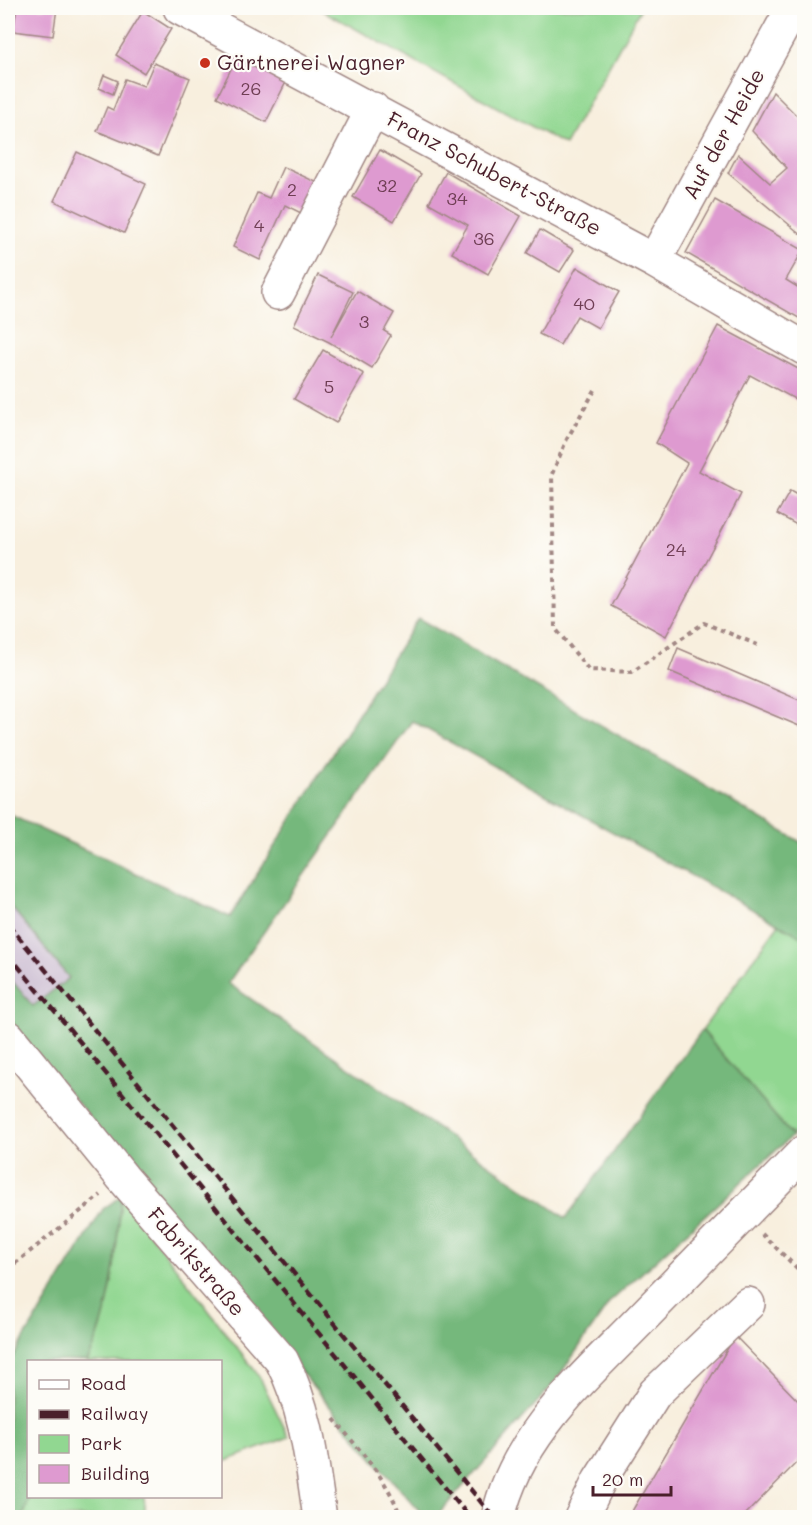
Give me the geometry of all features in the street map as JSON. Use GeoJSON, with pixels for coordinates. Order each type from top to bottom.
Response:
{"type":"FeatureCollection","features":[{"type":"Feature","properties":{"kind":"street","name":"Franz Schubert-Straße"},"geometry":{"type":"LineString","coordinates":[[180,8],[654,261],[804,348]]}},
{"type":"Feature","properties":{"kind":"street","name":"Auf der Heide"},"geometry":{"type":"LineString","coordinates":[[654,261],[793,8]]}},
{"type":"Feature","properties":{"kind":"street"},"geometry":{"type":"LineString","coordinates":[[278,293],[373,109]]}},
{"type":"Feature","properties":{"kind":"street","name":"Fabrikstraße"},"geometry":{"type":"LineString","coordinates":[[8,1036],[123,1178],[282,1361],[297,1395],[309,1436],[320,1518]]}},
{"type":"Feature","properties":{"kind":"street"},"geometry":{"type":"LineString","coordinates":[[498,1518],[502,1496],[513,1472],[556,1408],[804,1152]]}},
{"type":"Feature","properties":{"kind":"street"},"geometry":{"type":"LineString","coordinates":[[581,1518],[599,1481],[655,1393],[748,1304]]}},
{"type":"Feature","properties":{"kind":"path"},"geometry":{"type":"LineString","coordinates":[[596,390],[567,439],[552,474],[555,628],[589,670],[632,672],[704,623],[758,645]]}},
{"type":"Feature","properties":{"kind":"path"},"geometry":{"type":"LineString","coordinates":[[8,1269],[123,1178]]}},
{"type":"Feature","properties":{"kind":"path"},"geometry":{"type":"LineString","coordinates":[[742,1215],[804,1275]]}},
{"type":"Feature","properties":{"kind":"path"},"geometry":{"type":"LineString","coordinates":[[297,1395],[321,1403],[376,1470],[395,1500],[401,1518]]}},
{"type":"Feature","properties":{"kind":"shaded area"},"geometry":{"type":"Polygon","coordinates":[[[8,903],[69,978],[33,1006],[8,976],[8,903]]]}},
{"type":"Feature","properties":{"kind":"green space"},"geometry":{"type":"Polygon","coordinates":[[[318,8],[641,8],[565,145],[318,8]]]}},
{"type":"Feature","properties":{"kind":"green space"},"geometry":{"type":"Polygon","coordinates":[[[418,618],[804,844],[804,938],[412,721],[228,983],[566,1218],[702,1030],[792,1136],[610,1302],[555,1382],[436,1517],[425,1517],[380,1467],[8,1019],[8,976],[33,1006],[69,978],[8,903],[8,814],[230,917],[418,618]]]}},
{"type":"Feature","properties":{"kind":"green space"},"geometry":{"type":"Polygon","coordinates":[[[779,924],[804,938],[804,1120],[792,1136],[702,1030],[779,924]]]}},
{"type":"Feature","properties":{"kind":"green space"},"geometry":{"type":"Polygon","coordinates":[[[121,1196],[259,1376],[289,1437],[222,1463],[222,1360],[88,1360],[103,1322],[115,1260],[121,1196]]]}},
{"type":"Feature","properties":{"kind":"green space"},"geometry":{"type":"Polygon","coordinates":[[[121,1196],[112,1281],[103,1322],[87,1360],[27,1360],[27,1498],[30,1498],[23,1517],[8,1517],[8,1365],[103,1209],[121,1196]]]}},
{"type":"Feature","properties":{"kind":"green space"},"geometry":{"type":"Polygon","coordinates":[[[29,1498],[144,1498],[146,1517],[23,1518],[29,1498]]]}},
{"type":"Feature","properties":{"kind":"building"},"geometry":{"type":"Polygon","coordinates":[[[17,8],[57,8],[53,36],[13,31],[17,8]]]}},
{"type":"Feature","properties":{"kind":"building"},"geometry":{"type":"Polygon","coordinates":[[[143,11],[171,29],[144,73],[116,55],[143,11]]]}},
{"type":"Feature","properties":{"kind":"building"},"geometry":{"type":"Polygon","coordinates":[[[237,57],[286,82],[266,122],[217,97],[237,57]]]}},
{"type":"Feature","properties":{"kind":"building"},"geometry":{"type":"Polygon","coordinates":[[[154,63],[190,78],[158,156],[97,131],[107,107],[113,110],[125,79],[144,86],[154,63]]]}},
{"type":"Feature","properties":{"kind":"building"},"geometry":{"type":"Polygon","coordinates":[[[104,75],[118,81],[113,94],[99,88],[104,75]]]}},
{"type":"Feature","properties":{"kind":"building"},"geometry":{"type":"Polygon","coordinates":[[[773,92],[804,123],[804,237],[728,173],[738,154],[770,183],[787,168],[752,131],[773,92]]]}},
{"type":"Feature","properties":{"kind":"building"},"geometry":{"type":"Polygon","coordinates":[[[380,150],[421,174],[394,221],[353,197],[380,150]]]}},
{"type":"Feature","properties":{"kind":"building"},"geometry":{"type":"Polygon","coordinates":[[[77,152],[146,184],[124,233],[54,201],[77,152]]]}},
{"type":"Feature","properties":{"kind":"building"},"geometry":{"type":"Polygon","coordinates":[[[283,167],[316,182],[301,213],[285,205],[260,260],[233,247],[257,193],[269,198],[283,167]]]}},
{"type":"Feature","properties":{"kind":"building"},"geometry":{"type":"Polygon","coordinates":[[[446,172],[521,216],[488,274],[452,253],[468,225],[429,203],[446,172]]]}},
{"type":"Feature","properties":{"kind":"building"},"geometry":{"type":"Polygon","coordinates":[[[715,200],[803,250],[786,280],[804,291],[804,321],[686,253],[715,200]]]}},
{"type":"Feature","properties":{"kind":"building"},"geometry":{"type":"Polygon","coordinates":[[[540,230],[574,250],[560,272],[527,253],[540,230]]]}},
{"type":"Feature","properties":{"kind":"building"},"geometry":{"type":"Polygon","coordinates":[[[577,267],[619,292],[598,328],[577,316],[560,345],[539,334],[577,267]]]}},
{"type":"Feature","properties":{"kind":"building"},"geometry":{"type":"Polygon","coordinates":[[[318,275],[353,292],[331,337],[357,291],[394,313],[384,331],[391,335],[372,368],[329,342],[294,325],[318,275]]]}},
{"type":"Feature","properties":{"kind":"building"},"geometry":{"type":"Polygon","coordinates":[[[718,326],[804,372],[804,404],[750,375],[699,471],[741,494],[666,636],[611,606],[687,463],[656,443],[718,326]]]}},
{"type":"Feature","properties":{"kind":"building"},"geometry":{"type":"Polygon","coordinates":[[[323,350],[364,374],[336,423],[294,399],[323,350]]]}},
{"type":"Feature","properties":{"kind":"building"},"geometry":{"type":"Polygon","coordinates":[[[790,491],[804,499],[804,529],[777,514],[790,491]]]}},
{"type":"Feature","properties":{"kind":"building"},"geometry":{"type":"Polygon","coordinates":[[[678,648],[804,702],[804,728],[669,671],[678,648]]]}},
{"type":"Feature","properties":{"kind":"building"},"geometry":{"type":"Polygon","coordinates":[[[735,1336],[804,1407],[804,1455],[742,1518],[628,1518],[735,1336]]]}},
{"type":"Feature","properties":{"kind":"railway"},"geometry":{"type":"LineString","coordinates":[[8,924],[494,1518]]}},
{"type":"Feature","properties":{"kind":"railway"},"geometry":{"type":"LineString","coordinates":[[8,954],[470,1518]]}},
{"type":"Feature","properties":{"kind":"place","name":"Gärtnerei Wagner"},"geometry":{"type":"Point","coordinates":[205,63]}}]}
